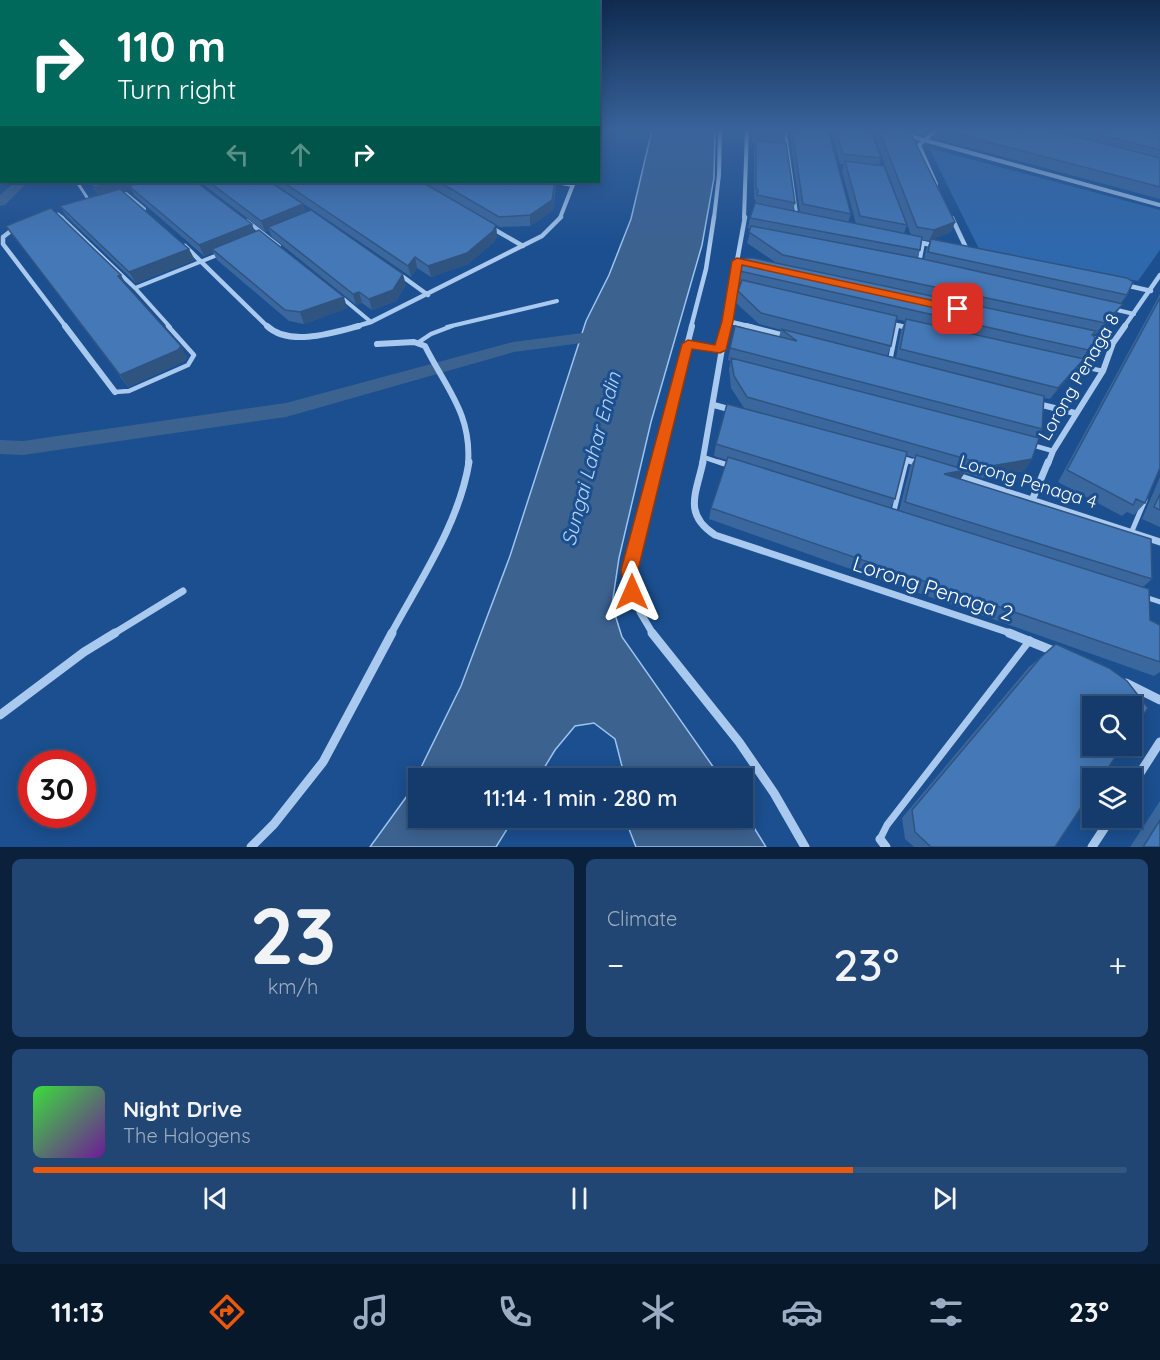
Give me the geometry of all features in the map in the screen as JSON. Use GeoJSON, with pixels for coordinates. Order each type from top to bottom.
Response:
{"type":"FeatureCollection","features":[{"type":"Feature","properties":{"kind":"street"},"geometry":{"type":"LineString","coordinates":[[719,170],[712,238],[688,344],[630,570],[632,592],[649,631],[713,707],[750,757],[783,805],[805,847]]}},
{"type":"Feature","properties":{"kind":"street"},"geometry":{"type":"LineString","coordinates":[[703,457],[714,405],[720,350],[746,208],[746,170]]}},
{"type":"Feature","properties":{"kind":"street"},"geometry":{"type":"LineString","coordinates":[[929,170],[939,190]]}},
{"type":"Feature","properties":{"kind":"street"},"geometry":{"type":"LineString","coordinates":[[1031,170],[1160,205]]}},
{"type":"Feature","properties":{"kind":"street"},"geometry":{"type":"LineString","coordinates":[[177,238],[272,331],[283,337],[310,335],[371,322],[542,236],[557,223],[573,183]]}},
{"type":"Feature","properties":{"kind":"street"},"geometry":{"type":"LineString","coordinates":[[117,196],[136,191]]}},
{"type":"Feature","properties":{"kind":"street"},"geometry":{"type":"LineString","coordinates":[[126,194],[152,216]]}},
{"type":"Feature","properties":{"kind":"street"},"geometry":{"type":"LineString","coordinates":[[81,208],[100,202]]}},
{"type":"Feature","properties":{"kind":"street"},"geometry":{"type":"LineString","coordinates":[[746,208],[756,210]]}},
{"type":"Feature","properties":{"kind":"street"},"geometry":{"type":"LineString","coordinates":[[48,217],[69,211]]}},
{"type":"Feature","properties":{"kind":"street"},"geometry":{"type":"LineString","coordinates":[[948,211],[968,253]]}},
{"type":"Feature","properties":{"kind":"street"},"geometry":{"type":"LineString","coordinates":[[787,216],[808,220]]}},
{"type":"Feature","properties":{"kind":"street"},"geometry":{"type":"LineString","coordinates":[[484,223],[523,246]]}},
{"type":"Feature","properties":{"kind":"street"},"geometry":{"type":"LineString","coordinates":[[17,227],[6,233],[3,237],[3,244],[115,392]]}},
{"type":"Feature","properties":{"kind":"street"},"geometry":{"type":"LineString","coordinates":[[909,240],[946,248]]}},
{"type":"Feature","properties":{"kind":"street"},"geometry":{"type":"LineString","coordinates":[[957,250],[979,255]]}},
{"type":"Feature","properties":{"kind":"street"},"geometry":{"type":"LineString","coordinates":[[737,261],[748,264]]}},
{"type":"Feature","properties":{"kind":"street"},"geometry":{"type":"LineString","coordinates":[[391,268],[428,295]]}},
{"type":"Feature","properties":{"kind":"street","name":"Lorong Penaga 8"},"geometry":{"type":"LineString","coordinates":[[1033,498],[1053,451],[1103,371],[1113,343],[1160,275]]}},
{"type":"Feature","properties":{"kind":"street"},"geometry":{"type":"LineString","coordinates":[[1117,284],[1151,291]]}},
{"type":"Feature","properties":{"kind":"street"},"geometry":{"type":"LineString","coordinates":[[727,321],[797,339]]}},
{"type":"Feature","properties":{"kind":"street"},"geometry":{"type":"LineString","coordinates":[[1079,335],[1113,343]]}},
{"type":"Feature","properties":{"kind":"street"},"geometry":{"type":"LineString","coordinates":[[251,847],[274,824],[323,762],[454,514],[464,484],[470,444],[462,415],[425,346],[419,342],[377,344]]}},
{"type":"Feature","properties":{"kind":"street"},"geometry":{"type":"LineString","coordinates":[[688,344],[720,350]]}},
{"type":"Feature","properties":{"kind":"street"},"geometry":{"type":"LineString","coordinates":[[878,360],[902,366]]}},
{"type":"Feature","properties":{"kind":"street"},"geometry":{"type":"LineString","coordinates":[[1029,401],[1075,414]]}},
{"type":"Feature","properties":{"kind":"street"},"geometry":{"type":"LineString","coordinates":[[714,405],[736,411]]}},
{"type":"Feature","properties":{"kind":"street"},"geometry":{"type":"LineString","coordinates":[[895,456],[929,467]]}},
{"type":"Feature","properties":{"kind":"street","name":"Lorong Penaga 2"},"geometry":{"type":"LineString","coordinates":[[703,457],[694,517],[701,526],[715,535],[1030,640],[1061,654]]}},
{"type":"Feature","properties":{"kind":"street","name":"Lorong Penaga 4"},"geometry":{"type":"LineString","coordinates":[[952,474],[1033,498],[1160,542]]}},
{"type":"Feature","properties":{"kind":"street"},"geometry":{"type":"LineString","coordinates":[[0,715],[84,652],[183,591]]}},
{"type":"Feature","properties":{"kind":"street"},"geometry":{"type":"LineString","coordinates":[[1121,681],[1160,700]]}},
{"type":"Feature","properties":{"kind":"street"},"geometry":{"type":"LineString","coordinates":[[1142,770],[1160,742]]}},
{"type":"Feature","properties":{"kind":"street"},"geometry":{"type":"LineString","coordinates":[[1092,847],[1104,828]]}},
{"type":"Feature","properties":{"kind":"lane"},"geometry":{"type":"LineString","coordinates":[[791,170],[797,218]]}},
{"type":"Feature","properties":{"kind":"lane"},"geometry":{"type":"LineString","coordinates":[[78,183],[92,204]]}},
{"type":"Feature","properties":{"kind":"lane"},"geometry":{"type":"LineString","coordinates":[[58,214],[135,288],[194,355],[194,360],[129,391],[115,392]]}},
{"type":"Feature","properties":{"kind":"lane"},"geometry":{"type":"LineString","coordinates":[[239,215],[284,250]]}},
{"type":"Feature","properties":{"kind":"lane"},"geometry":{"type":"LineString","coordinates":[[741,231],[752,233]]}},
{"type":"Feature","properties":{"kind":"lane"},"geometry":{"type":"LineString","coordinates":[[256,240],[276,232]]}},
{"type":"Feature","properties":{"kind":"lane"},"geometry":{"type":"LineString","coordinates":[[908,264],[919,266],[923,243]]}},
{"type":"Feature","properties":{"kind":"lane"},"geometry":{"type":"LineString","coordinates":[[135,288],[224,252]]}},
{"type":"Feature","properties":{"kind":"lane"},"geometry":{"type":"LineString","coordinates":[[733,285],[744,288]]}},
{"type":"Feature","properties":{"kind":"lane"},"geometry":{"type":"LineString","coordinates":[[336,293],[371,322]]}},
{"type":"Feature","properties":{"kind":"lane"},"geometry":{"type":"LineString","coordinates":[[419,342],[436,331],[556,301]]}},
{"type":"Feature","properties":{"kind":"lane"},"geometry":{"type":"LineString","coordinates":[[1111,309],[1134,314]]}},
{"type":"Feature","properties":{"kind":"lane"},"geometry":{"type":"LineString","coordinates":[[886,322],[920,330]]}},
{"type":"Feature","properties":{"kind":"lane"},"geometry":{"type":"LineString","coordinates":[[890,363],[897,325]]}},
{"type":"Feature","properties":{"kind":"lane"},"geometry":{"type":"LineString","coordinates":[[719,362],[731,365]]}},
{"type":"Feature","properties":{"kind":"lane"},"geometry":{"type":"LineString","coordinates":[[1069,364],[1103,371]]}},
{"type":"Feature","properties":{"kind":"lane"},"geometry":{"type":"LineString","coordinates":[[1030,444],[1053,451]]}},
{"type":"Feature","properties":{"kind":"lane"},"geometry":{"type":"LineString","coordinates":[[703,457],[737,468]]}},
{"type":"Feature","properties":{"kind":"lane"},"geometry":{"type":"LineString","coordinates":[[892,517],[906,460]]}},
{"type":"Feature","properties":{"kind":"lane"},"geometry":{"type":"LineString","coordinates":[[1132,531],[1146,498]]}},
{"type":"Feature","properties":{"kind":"lane"},"geometry":{"type":"LineString","coordinates":[[881,514],[904,521]]}},
{"type":"Feature","properties":{"kind":"lane"},"geometry":{"type":"LineString","coordinates":[[1138,595],[1160,602]]}},
{"type":"Feature","properties":{"kind":"lane"},"geometry":{"type":"LineString","coordinates":[[883,843],[887,825],[1030,640]]}},
{"type":"Feature","properties":{"kind":"shaded area"},"geometry":{"type":"Polygon","coordinates":[[[940,170],[1009,170],[1160,210],[1160,250],[1138,281],[980,251],[940,170]]]}},
{"type":"Feature","properties":{"kind":"water","name":"Sungai Lahar Endin"},"geometry":{"type":"Polygon","coordinates":[[[643,170],[714,170],[702,245],[651,422],[619,558],[612,605],[622,637],[714,768],[622,768],[615,739],[594,723],[575,726],[555,750],[544,768],[421,768],[461,686],[510,556],[586,321],[609,275],[631,219],[643,170]]]}},
{"type":"Feature","properties":{"kind":"water"},"geometry":{"type":"Polygon","coordinates":[[[408,794],[408,828],[508,828],[496,847],[370,847],[408,794]]]}},
{"type":"Feature","properties":{"kind":"water"},"geometry":{"type":"Polygon","coordinates":[[[753,826],[766,847],[636,847],[629,829],[753,828],[753,826]]]}},
{"type":"Feature","properties":{"kind":"building"},"geometry":{"type":"Polygon","coordinates":[[[756,170],[790,170],[795,203],[757,195],[756,170]]]}},
{"type":"Feature","properties":{"kind":"building"},"geometry":{"type":"Polygon","coordinates":[[[798,170],[839,170],[851,214],[803,204],[798,170]]]}},
{"type":"Feature","properties":{"kind":"building"},"geometry":{"type":"Polygon","coordinates":[[[847,170],[885,170],[907,225],[860,216],[847,170]]]}},
{"type":"Feature","properties":{"kind":"building"},"geometry":{"type":"Polygon","coordinates":[[[894,170],[929,170],[955,222],[934,230],[917,227],[894,170]]]}},
{"type":"Feature","properties":{"kind":"building"},"geometry":{"type":"Polygon","coordinates":[[[1093,170],[1160,170],[1160,187],[1093,170]]]}},
{"type":"Feature","properties":{"kind":"building"},"geometry":{"type":"Polygon","coordinates":[[[91,183],[112,183],[94,187],[91,183]]]}},
{"type":"Feature","properties":{"kind":"building"},"geometry":{"type":"Polygon","coordinates":[[[140,183],[197,183],[252,224],[199,245],[129,186],[140,183]]]}},
{"type":"Feature","properties":{"kind":"building"},"geometry":{"type":"Polygon","coordinates":[[[210,183],[272,183],[303,204],[261,221],[210,183]]]}},
{"type":"Feature","properties":{"kind":"building"},"geometry":{"type":"Polygon","coordinates":[[[284,183],[424,183],[496,225],[493,231],[467,253],[428,266],[415,257],[408,266],[284,183]]]}},
{"type":"Feature","properties":{"kind":"building"},"geometry":{"type":"Polygon","coordinates":[[[441,183],[555,183],[552,200],[530,215],[499,217],[441,183]]]}},
{"type":"Feature","properties":{"kind":"building"},"geometry":{"type":"Polygon","coordinates":[[[120,189],[189,249],[129,272],[60,206],[120,189]]]}},
{"type":"Feature","properties":{"kind":"building"},"geometry":{"type":"Polygon","coordinates":[[[755,203],[922,237],[920,250],[750,218],[755,203]]]}},
{"type":"Feature","properties":{"kind":"building"},"geometry":{"type":"Polygon","coordinates":[[[51,208],[121,275],[118,276],[181,346],[178,350],[120,375],[6,226],[51,208]]]}},
{"type":"Feature","properties":{"kind":"building"},"geometry":{"type":"Polygon","coordinates":[[[311,210],[403,274],[393,290],[369,299],[359,292],[353,294],[268,227],[311,210]]]}},
{"type":"Feature","properties":{"kind":"building"},"geometry":{"type":"Polygon","coordinates":[[[751,226],[923,259],[1123,304],[1105,323],[783,255],[749,232],[751,226]]]}},
{"type":"Feature","properties":{"kind":"building"},"geometry":{"type":"Polygon","coordinates":[[[259,230],[344,297],[300,312],[285,310],[212,249],[259,230]]]}},
{"type":"Feature","properties":{"kind":"building"},"geometry":{"type":"Polygon","coordinates":[[[931,239],[1127,278],[1133,282],[1127,295],[928,252],[931,239]]]}},
{"type":"Feature","properties":{"kind":"building"},"geometry":{"type":"Polygon","coordinates":[[[745,258],[1096,331],[1092,335],[1097,339],[1088,350],[740,271],[745,258]]]}},
{"type":"Feature","properties":{"kind":"building"},"geometry":{"type":"Polygon","coordinates":[[[742,280],[897,316],[891,346],[761,313],[738,291],[742,280]]]}},
{"type":"Feature","properties":{"kind":"building"},"geometry":{"type":"Polygon","coordinates":[[[1160,298],[1160,468],[1145,503],[1136,499],[1133,505],[1067,470],[1160,298]]]}},
{"type":"Feature","properties":{"kind":"building"},"geometry":{"type":"Polygon","coordinates":[[[906,319],[1084,359],[1058,388],[900,349],[906,319]]]}},
{"type":"Feature","properties":{"kind":"building"},"geometry":{"type":"Polygon","coordinates":[[[735,326],[797,341],[781,329],[1044,396],[1042,429],[730,348],[735,326]]]}},
{"type":"Feature","properties":{"kind":"building"},"geometry":{"type":"Polygon","coordinates":[[[731,358],[1039,438],[1032,459],[991,466],[747,397],[734,376],[731,358]]]}},
{"type":"Feature","properties":{"kind":"building"},"geometry":{"type":"Polygon","coordinates":[[[727,404],[907,452],[895,499],[716,444],[727,404]]]}},
{"type":"Feature","properties":{"kind":"building"},"geometry":{"type":"Polygon","coordinates":[[[916,455],[966,470],[944,474],[1151,539],[1152,579],[905,502],[916,455]]]}},
{"type":"Feature","properties":{"kind":"building"},"geometry":{"type":"Polygon","coordinates":[[[728,457],[1149,589],[1150,620],[1160,625],[1160,662],[711,508],[728,457]]]}},
{"type":"Feature","properties":{"kind":"building"},"geometry":{"type":"Polygon","coordinates":[[[1160,494],[1160,510],[1154,507],[1160,494]]]}},
{"type":"Feature","properties":{"kind":"building"},"geometry":{"type":"Polygon","coordinates":[[[1056,644],[1109,668],[1127,681],[1139,696],[1082,696],[1082,756],[1116,756],[1108,768],[1082,768],[1082,806],[1055,847],[931,847],[915,832],[912,810],[1041,657],[1056,644]]]}},
{"type":"Feature","properties":{"kind":"building"},"geometry":{"type":"Polygon","coordinates":[[[1142,700],[1148,708],[1142,717],[1142,700]]]}},
{"type":"Feature","properties":{"kind":"building"},"geometry":{"type":"Polygon","coordinates":[[[1160,820],[1160,847],[1143,847],[1160,820]]]}},
{"type":"Feature","properties":{"kind":"waterway"},"geometry":{"type":"LineString","coordinates":[[0,202],[21,183]]}},
{"type":"Feature","properties":{"kind":"waterway"},"geometry":{"type":"LineString","coordinates":[[0,447],[23,448],[286,410],[513,347],[598,336],[606,339]]}},
{"type":"Feature","properties":{"kind":"route"},"geometry":{"type":"LineString","coordinates":[[632,592],[630,570],[688,344],[720,350],[737,261],[958,309]]}}]}
